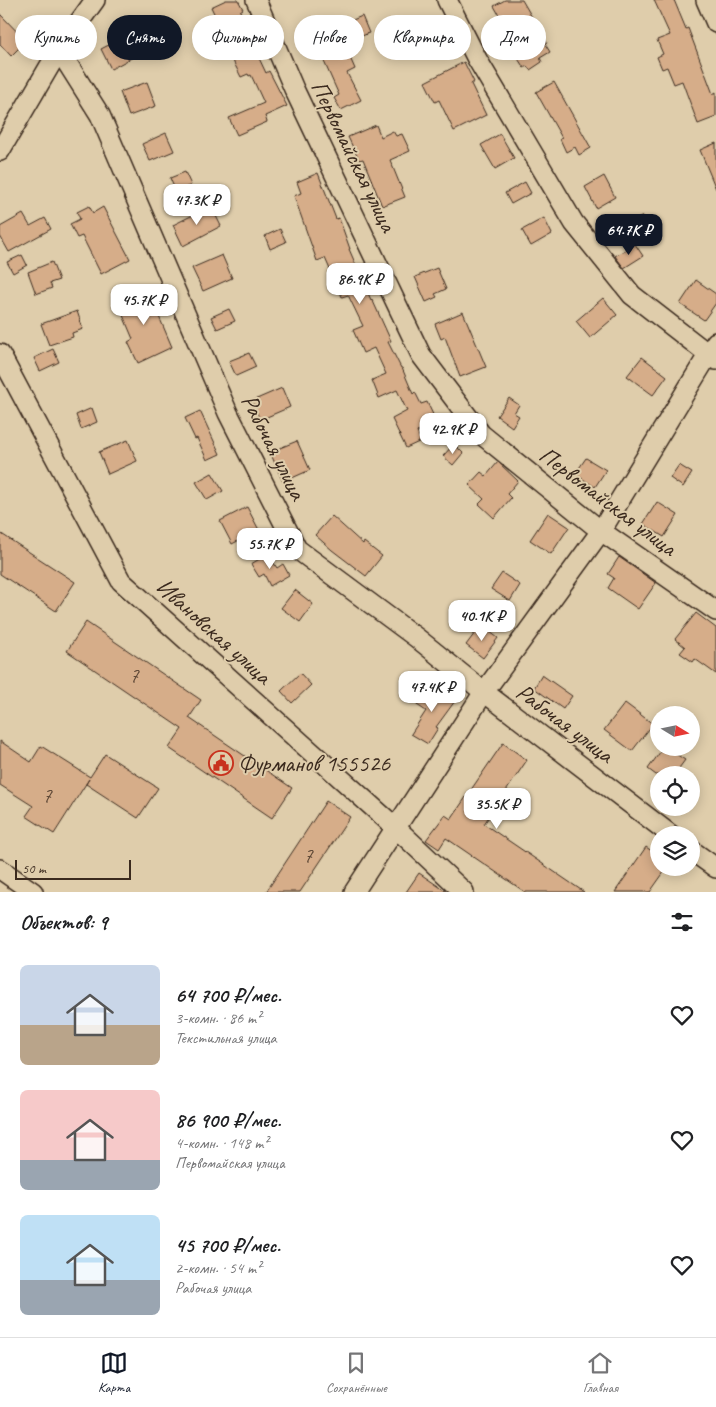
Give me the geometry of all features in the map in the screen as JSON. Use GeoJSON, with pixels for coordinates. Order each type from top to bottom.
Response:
{"type":"FeatureCollection","features":[{"type":"Feature","properties":{"kind":"street"},"geometry":{"type":"LineString","coordinates":[[84,15],[95,0]]}},
{"type":"Feature","properties":{"kind":"street","name":"Первомайская улица"},"geometry":{"type":"LineString","coordinates":[[256,0],[294,89],[421,355],[481,434],[601,531],[716,611]]}},
{"type":"Feature","properties":{"kind":"street"},"geometry":{"type":"LineString","coordinates":[[354,892],[484,692],[601,531],[713,352],[632,295],[574,223],[477,58],[448,0]]}},
{"type":"Feature","properties":{"kind":"street"},"geometry":{"type":"LineString","coordinates":[[706,0],[716,23]]}},
{"type":"Feature","properties":{"kind":"street"},"geometry":{"type":"LineString","coordinates":[[0,151],[53,60]]}},
{"type":"Feature","properties":{"kind":"street","name":"Рабочая улица"},"geometry":{"type":"LineString","coordinates":[[65,60],[100,116],[228,413],[298,549],[417,638],[484,692],[660,826]]}},
{"type":"Feature","properties":{"kind":"street","name":"Ивановская улица"},"geometry":{"type":"LineString","coordinates":[[0,354],[120,581],[396,828],[464,892]]}},
{"type":"Feature","properties":{"kind":"street"},"geometry":{"type":"LineString","coordinates":[[700,856],[716,868]]}},
{"type":"Feature","properties":{"kind":"street"},"geometry":{"type":"LineString","coordinates":[[0,869],[33,892]]}},
{"type":"Feature","properties":{"kind":"building"},"geometry":{"type":"Polygon","coordinates":[[[226,0],[238,0],[243,9],[240,11],[242,15],[215,15],[211,7],[226,0]]]}},
{"type":"Feature","properties":{"kind":"building"},"geometry":{"type":"Polygon","coordinates":[[[505,0],[522,0],[531,15],[499,15],[494,6],[505,0]]]}},
{"type":"Feature","properties":{"kind":"building"},"geometry":{"type":"Polygon","coordinates":[[[654,0],[674,0],[686,29],[688,28],[713,94],[716,92],[716,117],[698,124],[682,81],[674,84],[667,67],[662,69],[657,57],[663,54],[657,40],[670,35],[654,0]]]}},
{"type":"Feature","properties":{"kind":"building"},"geometry":{"type":"Polygon","coordinates":[[[0,14],[15,30],[15,52],[11,56],[0,44],[0,14]]]}},
{"type":"Feature","properties":{"kind":"building"},"geometry":{"type":"Polygon","coordinates":[[[364,21],[369,33],[364,35],[364,21]]]}},
{"type":"Feature","properties":{"kind":"building"},"geometry":{"type":"Polygon","coordinates":[[[107,46],[107,60],[128,60],[111,69],[101,49],[107,46]]]}},
{"type":"Feature","properties":{"kind":"building"},"geometry":{"type":"Polygon","coordinates":[[[546,46],[550,52],[546,54],[546,46]]]}},
{"type":"Feature","properties":{"kind":"building"},"geometry":{"type":"Polygon","coordinates":[[[232,60],[260,60],[266,73],[269,71],[287,106],[265,116],[267,122],[237,135],[229,118],[264,103],[251,75],[249,76],[248,74],[241,77],[232,60]]]}},
{"type":"Feature","properties":{"kind":"building"},"geometry":{"type":"Polygon","coordinates":[[[323,60],[351,60],[355,69],[347,73],[361,100],[341,110],[334,98],[339,95],[323,60]]]}},
{"type":"Feature","properties":{"kind":"building"},"geometry":{"type":"Polygon","coordinates":[[[519,60],[541,60],[542,62],[530,70],[527,66],[524,68],[519,60]]]}},
{"type":"Feature","properties":{"kind":"building"},"geometry":{"type":"Polygon","coordinates":[[[464,62],[474,82],[471,84],[486,115],[454,131],[439,100],[435,102],[425,82],[464,62]]]}},
{"type":"Feature","properties":{"kind":"building"},"geometry":{"type":"Polygon","coordinates":[[[147,82],[156,106],[129,116],[120,92],[147,82]]]}},
{"type":"Feature","properties":{"kind":"building"},"geometry":{"type":"Polygon","coordinates":[[[554,82],[591,148],[579,155],[575,147],[566,152],[560,139],[562,138],[536,92],[554,82]]]}},
{"type":"Feature","properties":{"kind":"building"},"geometry":{"type":"Polygon","coordinates":[[[376,125],[381,137],[393,131],[396,136],[402,134],[410,151],[390,160],[405,197],[382,206],[363,159],[359,160],[348,137],[376,125]]]}},
{"type":"Feature","properties":{"kind":"building"},"geometry":{"type":"Polygon","coordinates":[[[166,133],[174,151],[150,161],[142,144],[166,133]]]}},
{"type":"Feature","properties":{"kind":"building"},"geometry":{"type":"Polygon","coordinates":[[[500,134],[514,158],[495,169],[481,145],[500,134]]]}},
{"type":"Feature","properties":{"kind":"building"},"geometry":{"type":"Polygon","coordinates":[[[716,143],[716,189],[700,150],[716,143]]]}},
{"type":"Feature","properties":{"kind":"building"},"geometry":{"type":"Polygon","coordinates":[[[185,172],[191,185],[176,192],[170,178],[185,172]]]}},
{"type":"Feature","properties":{"kind":"building"},"geometry":{"type":"Polygon","coordinates":[[[318,173],[336,219],[339,218],[349,249],[371,300],[391,341],[388,342],[413,394],[415,392],[421,404],[427,402],[437,423],[417,432],[421,441],[406,448],[392,419],[407,411],[397,390],[379,398],[372,380],[386,374],[374,348],[363,353],[353,330],[363,326],[348,295],[342,297],[325,258],[317,261],[294,196],[301,193],[297,182],[318,173]]]}},
{"type":"Feature","properties":{"kind":"building"},"geometry":{"type":"Polygon","coordinates":[[[604,176],[615,197],[596,208],[585,187],[604,176]]]}},
{"type":"Feature","properties":{"kind":"building"},"geometry":{"type":"Polygon","coordinates":[[[525,182],[531,193],[511,204],[505,193],[525,182]]]}},
{"type":"Feature","properties":{"kind":"building"},"geometry":{"type":"Polygon","coordinates":[[[89,206],[93,213],[103,207],[130,259],[101,274],[82,236],[77,238],[70,224],[80,219],[77,212],[89,206]]]}},
{"type":"Feature","properties":{"kind":"building"},"geometry":{"type":"Polygon","coordinates":[[[211,206],[221,226],[183,246],[173,225],[211,206]]]}},
{"type":"Feature","properties":{"kind":"building"},"geometry":{"type":"Polygon","coordinates":[[[23,214],[30,226],[45,218],[51,229],[9,252],[0,236],[0,227],[23,214]]]}},
{"type":"Feature","properties":{"kind":"building"},"geometry":{"type":"Polygon","coordinates":[[[643,216],[652,233],[629,245],[622,232],[622,227],[643,216]]]}},
{"type":"Feature","properties":{"kind":"building"},"geometry":{"type":"Polygon","coordinates":[[[544,218],[552,234],[531,246],[522,230],[544,218]]]}},
{"type":"Feature","properties":{"kind":"building"},"geometry":{"type":"Polygon","coordinates":[[[280,229],[286,242],[270,249],[265,236],[280,229]]]}},
{"type":"Feature","properties":{"kind":"building"},"geometry":{"type":"Polygon","coordinates":[[[635,244],[643,256],[624,268],[615,256],[635,244]]]}},
{"type":"Feature","properties":{"kind":"building"},"geometry":{"type":"Polygon","coordinates":[[[22,255],[27,265],[13,273],[7,262],[22,255]]]}},
{"type":"Feature","properties":{"kind":"building"},"geometry":{"type":"Polygon","coordinates":[[[222,255],[232,278],[203,291],[192,268],[222,255]]]}},
{"type":"Feature","properties":{"kind":"building"},"geometry":{"type":"Polygon","coordinates":[[[52,262],[59,280],[50,283],[52,288],[36,294],[28,272],[52,262]]]}},
{"type":"Feature","properties":{"kind":"building"},"geometry":{"type":"Polygon","coordinates":[[[437,268],[446,289],[435,294],[437,297],[426,302],[415,277],[437,268]]]}},
{"type":"Feature","properties":{"kind":"building"},"geometry":{"type":"Polygon","coordinates":[[[696,280],[716,294],[716,303],[704,320],[680,304],[696,280]]]}},
{"type":"Feature","properties":{"kind":"building"},"geometry":{"type":"Polygon","coordinates":[[[139,291],[141,297],[149,293],[172,347],[138,363],[128,342],[133,339],[117,301],[139,291]]]}},
{"type":"Feature","properties":{"kind":"building"},"geometry":{"type":"Polygon","coordinates":[[[603,298],[617,315],[590,338],[576,321],[603,298]]]}},
{"type":"Feature","properties":{"kind":"building"},"geometry":{"type":"Polygon","coordinates":[[[229,309],[235,321],[217,329],[211,317],[229,309]]]}},
{"type":"Feature","properties":{"kind":"building"},"geometry":{"type":"Polygon","coordinates":[[[77,311],[83,329],[72,333],[73,337],[49,345],[41,324],[77,311]]]}},
{"type":"Feature","properties":{"kind":"building"},"geometry":{"type":"Polygon","coordinates":[[[463,312],[486,367],[460,377],[445,337],[441,339],[435,324],[463,312]]]}},
{"type":"Feature","properties":{"kind":"building"},"geometry":{"type":"Polygon","coordinates":[[[53,349],[59,362],[40,371],[34,358],[53,349]]]}},
{"type":"Feature","properties":{"kind":"building"},"geometry":{"type":"Polygon","coordinates":[[[249,353],[256,367],[236,376],[229,361],[249,353]]]}},
{"type":"Feature","properties":{"kind":"building"},"geometry":{"type":"Polygon","coordinates":[[[642,357],[667,376],[653,395],[627,376],[642,357]]]}},
{"type":"Feature","properties":{"kind":"building"},"geometry":{"type":"Polygon","coordinates":[[[282,388],[290,407],[260,420],[252,401],[282,388]]]}},
{"type":"Feature","properties":{"kind":"building"},"geometry":{"type":"Polygon","coordinates":[[[509,398],[519,405],[514,413],[519,416],[512,427],[497,416],[509,398]]]}},
{"type":"Feature","properties":{"kind":"building"},"geometry":{"type":"Polygon","coordinates":[[[92,408],[97,422],[81,429],[76,415],[92,408]]]}},
{"type":"Feature","properties":{"kind":"building"},"geometry":{"type":"Polygon","coordinates":[[[200,411],[220,454],[207,460],[185,418],[200,411]]]}},
{"type":"Feature","properties":{"kind":"building"},"geometry":{"type":"Polygon","coordinates":[[[128,440],[137,461],[108,474],[99,452],[128,440]]]}},
{"type":"Feature","properties":{"kind":"building"},"geometry":{"type":"Polygon","coordinates":[[[297,441],[310,470],[283,482],[270,452],[297,441]]]}},
{"type":"Feature","properties":{"kind":"building"},"geometry":{"type":"Polygon","coordinates":[[[454,444],[463,453],[453,465],[443,456],[454,444]]]}},
{"type":"Feature","properties":{"kind":"building"},"geometry":{"type":"Polygon","coordinates":[[[586,458],[606,470],[595,487],[575,474],[586,458]]]}},
{"type":"Feature","properties":{"kind":"building"},"geometry":{"type":"Polygon","coordinates":[[[498,462],[518,481],[507,494],[511,498],[494,518],[479,504],[484,499],[469,485],[481,472],[486,476],[498,462]]]}},
{"type":"Feature","properties":{"kind":"building"},"geometry":{"type":"Polygon","coordinates":[[[679,465],[692,473],[683,487],[670,478],[679,465]]]}},
{"type":"Feature","properties":{"kind":"building"},"geometry":{"type":"Polygon","coordinates":[[[212,473],[223,491],[207,500],[196,482],[212,473]]]}},
{"type":"Feature","properties":{"kind":"building"},"geometry":{"type":"Polygon","coordinates":[[[657,502],[678,515],[664,537],[643,524],[657,502]]]}},
{"type":"Feature","properties":{"kind":"building"},"geometry":{"type":"Polygon","coordinates":[[[247,507],[259,530],[232,544],[220,521],[247,507]]]}},
{"type":"Feature","properties":{"kind":"building"},"geometry":{"type":"Polygon","coordinates":[[[548,513],[569,527],[551,554],[530,540],[548,513]]]}},
{"type":"Feature","properties":{"kind":"building"},"geometry":{"type":"Polygon","coordinates":[[[332,516],[363,544],[364,542],[382,556],[366,576],[315,535],[332,516]]]}},
{"type":"Feature","properties":{"kind":"building"},"geometry":{"type":"Polygon","coordinates":[[[0,533],[75,582],[56,611],[0,574],[0,533]]]}},
{"type":"Feature","properties":{"kind":"building"},"geometry":{"type":"Polygon","coordinates":[[[268,554],[277,568],[283,564],[289,575],[270,586],[264,574],[259,577],[251,564],[268,554]]]}},
{"type":"Feature","properties":{"kind":"building"},"geometry":{"type":"Polygon","coordinates":[[[619,557],[656,583],[638,609],[608,588],[614,578],[608,574],[619,557]]]}},
{"type":"Feature","properties":{"kind":"building"},"geometry":{"type":"Polygon","coordinates":[[[502,573],[520,585],[510,601],[491,589],[502,573]]]}},
{"type":"Feature","properties":{"kind":"building"},"geometry":{"type":"Polygon","coordinates":[[[295,590],[313,604],[300,622],[281,608],[295,590]]]}},
{"type":"Feature","properties":{"kind":"building"},"geometry":{"type":"Polygon","coordinates":[[[696,613],[716,628],[716,674],[695,659],[693,662],[680,653],[685,647],[675,639],[696,613]]]}},
{"type":"Feature","properties":{"kind":"building"},"geometry":{"type":"Polygon","coordinates":[[[86,622],[201,700],[189,718],[292,788],[272,818],[169,748],[182,729],[67,651],[86,622]]]}},
{"type":"Feature","properties":{"kind":"building"},"geometry":{"type":"Polygon","coordinates":[[[481,625],[498,638],[483,658],[466,645],[481,625]]]}},
{"type":"Feature","properties":{"kind":"building"},"geometry":{"type":"Polygon","coordinates":[[[300,673],[311,685],[292,703],[281,691],[300,673]]]}},
{"type":"Feature","properties":{"kind":"building"},"geometry":{"type":"Polygon","coordinates":[[[542,675],[572,696],[563,709],[534,688],[542,675]]]}},
{"type":"Feature","properties":{"kind":"building"},"geometry":{"type":"Polygon","coordinates":[[[432,685],[455,701],[436,727],[438,728],[428,744],[411,734],[426,711],[417,705],[432,685]]]}},
{"type":"Feature","properties":{"kind":"building"},"geometry":{"type":"Polygon","coordinates":[[[625,703],[650,722],[650,728],[632,751],[604,730],[625,703]]]}},
{"type":"Feature","properties":{"kind":"building"},"geometry":{"type":"Polygon","coordinates":[[[0,741],[31,762],[41,746],[90,777],[105,754],[158,788],[138,818],[86,784],[89,779],[54,834],[26,816],[33,806],[0,785],[0,741]]]}},
{"type":"Feature","properties":{"kind":"building"},"geometry":{"type":"Polygon","coordinates":[[[503,743],[527,760],[484,824],[584,892],[525,892],[446,838],[439,849],[426,840],[445,815],[451,819],[503,743]]]}},
{"type":"Feature","properties":{"kind":"building"},"geometry":{"type":"Polygon","coordinates":[[[657,756],[679,756],[685,760],[681,766],[650,766],[657,756]]]}},
{"type":"Feature","properties":{"kind":"building"},"geometry":{"type":"Polygon","coordinates":[[[326,801],[350,817],[300,892],[266,892],[326,801]]]}},
{"type":"Feature","properties":{"kind":"building"},"geometry":{"type":"Polygon","coordinates":[[[646,847],[650,850],[650,876],[661,876],[650,892],[615,892],[646,847]]]}},
{"type":"Feature","properties":{"kind":"building"},"geometry":{"type":"Polygon","coordinates":[[[419,873],[447,892],[406,892],[419,873]]]}},
{"type":"Feature","properties":{"kind":"place","name":"Фурманов 155526"},"geometry":{"type":"Point","coordinates":[221,763]}}]}
